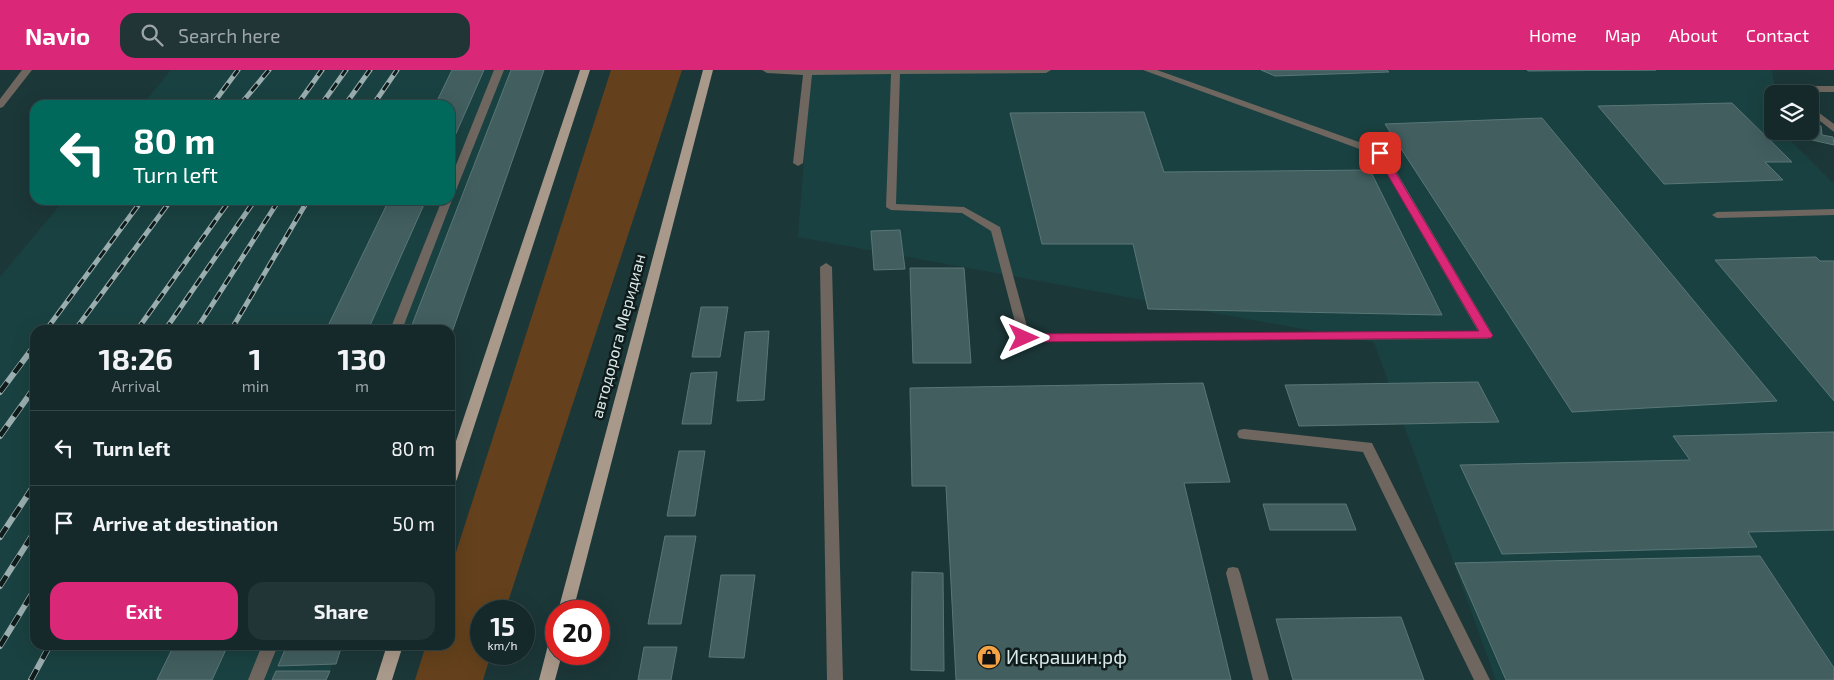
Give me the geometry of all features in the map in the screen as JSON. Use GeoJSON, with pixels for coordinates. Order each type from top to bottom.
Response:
{"type":"FeatureCollection","features":[{"type":"Feature","properties":{"kind":"main road"},"geometry":{"type":"LineString","coordinates":[[455,464],[585,70]]}},
{"type":"Feature","properties":{"kind":"main road","name":"автодорога Меридиан"},"geometry":{"type":"LineString","coordinates":[[568,600],[708,70]]}},
{"type":"Feature","properties":{"kind":"main road"},"geometry":{"type":"LineString","coordinates":[[384,680],[393,650]]}},
{"type":"Feature","properties":{"kind":"main road"},"geometry":{"type":"LineString","coordinates":[[547,680],[551,665]]}},
{"type":"Feature","properties":{"kind":"lane"},"geometry":{"type":"LineString","coordinates":[[0,105],[27,70]]}},
{"type":"Feature","properties":{"kind":"lane"},"geometry":{"type":"LineString","coordinates":[[455,180],[499,70]]}},
{"type":"Feature","properties":{"kind":"lane"},"geometry":{"type":"LineString","coordinates":[[767,70],[896,72],[1046,70]]}},
{"type":"Feature","properties":{"kind":"lane"},"geometry":{"type":"LineString","coordinates":[[896,72],[891,207],[964,210],[996,229],[1024,338],[1487,335],[1380,153],[1148,70]]}},
{"type":"Feature","properties":{"kind":"lane"},"geometry":{"type":"LineString","coordinates":[[798,163],[808,71]]}},
{"type":"Feature","properties":{"kind":"lane"},"geometry":{"type":"LineString","coordinates":[[1819,89],[1834,89]]}},
{"type":"Feature","properties":{"kind":"lane"},"geometry":{"type":"LineString","coordinates":[[1819,116],[1834,129]]}},
{"type":"Feature","properties":{"kind":"lane"},"geometry":{"type":"LineString","coordinates":[[398,325],[445,205]]}},
{"type":"Feature","properties":{"kind":"lane"},"geometry":{"type":"LineString","coordinates":[[1717,215],[1834,212]]}},
{"type":"Feature","properties":{"kind":"lane"},"geometry":{"type":"LineString","coordinates":[[826,267],[835,680]]}},
{"type":"Feature","properties":{"kind":"lane"},"geometry":{"type":"LineString","coordinates":[[1244,434],[1367,447],[1482,680]]}},
{"type":"Feature","properties":{"kind":"lane"},"geometry":{"type":"LineString","coordinates":[[1233,573],[1261,680]]}},
{"type":"Feature","properties":{"kind":"lane"},"geometry":{"type":"LineString","coordinates":[[256,680],[268,650]]}},
{"type":"Feature","properties":{"kind":"shaded area"},"geometry":{"type":"Polygon","coordinates":[[[171,70],[545,70],[454,325],[30,325],[30,650],[337,650],[327,680],[0,680],[0,277],[60,205],[455,205],[455,100],[146,100],[171,70]]]}},
{"type":"Feature","properties":{"kind":"shaded area"},"geometry":{"type":"Polygon","coordinates":[[[611,70],[682,70],[509,600],[470,600],[470,665],[488,665],[483,680],[415,680],[424,650],[455,650],[455,555],[611,70]]]}},
{"type":"Feature","properties":{"kind":"shaded area"},"geometry":{"type":"Polygon","coordinates":[[[811,70],[1772,70],[1774,85],[1764,85],[1764,140],[1790,140],[1834,184],[1834,680],[1496,680],[1374,342],[798,237],[811,70]]]}},
{"type":"Feature","properties":{"kind":"building"},"geometry":{"type":"Polygon","coordinates":[[[452,70],[484,70],[455,136],[455,100],[437,100],[452,70]]]}},
{"type":"Feature","properties":{"kind":"building"},"geometry":{"type":"Polygon","coordinates":[[[511,70],[544,70],[455,325],[412,325],[511,70]]]}},
{"type":"Feature","properties":{"kind":"building"},"geometry":{"type":"Polygon","coordinates":[[[1261,70],[1387,70],[1389,72],[1275,76],[1261,70]]]}},
{"type":"Feature","properties":{"kind":"building"},"geometry":{"type":"Polygon","coordinates":[[[1527,70],[1656,70],[1528,71],[1527,70]]]}},
{"type":"Feature","properties":{"kind":"building"},"geometry":{"type":"Polygon","coordinates":[[[1732,103],[1764,134],[1764,140],[1770,140],[1792,162],[1765,162],[1783,180],[1664,184],[1598,106],[1732,103]]]}},
{"type":"Feature","properties":{"kind":"building"},"geometry":{"type":"Polygon","coordinates":[[[1144,112],[1164,172],[1370,170],[1442,315],[1148,309],[1133,244],[1042,244],[1010,113],[1144,112]]]}},
{"type":"Feature","properties":{"kind":"building"},"geometry":{"type":"Polygon","coordinates":[[[1542,118],[1777,401],[1572,412],[1385,124],[1542,118]]]}},
{"type":"Feature","properties":{"kind":"building"},"geometry":{"type":"Polygon","coordinates":[[[1819,126],[1821,126],[1822,135],[1833,137],[1834,145],[1812,140],[1819,140],[1819,126]]]}},
{"type":"Feature","properties":{"kind":"building"},"geometry":{"type":"Polygon","coordinates":[[[387,205],[424,205],[370,325],[328,325],[387,205]]]}},
{"type":"Feature","properties":{"kind":"building"},"geometry":{"type":"Polygon","coordinates":[[[900,230],[905,269],[874,270],[871,231],[900,230]]]}},
{"type":"Feature","properties":{"kind":"building"},"geometry":{"type":"Polygon","coordinates":[[[1816,257],[1820,261],[1834,261],[1834,401],[1715,260],[1816,257]]]}},
{"type":"Feature","properties":{"kind":"building"},"geometry":{"type":"Polygon","coordinates":[[[910,268],[964,268],[971,363],[913,363],[910,268]]]}},
{"type":"Feature","properties":{"kind":"building"},"geometry":{"type":"Polygon","coordinates":[[[701,307],[728,307],[720,357],[692,357],[701,307]]]}},
{"type":"Feature","properties":{"kind":"building"},"geometry":{"type":"Polygon","coordinates":[[[769,331],[764,400],[737,401],[745,332],[769,331]]]}},
{"type":"Feature","properties":{"kind":"building"},"geometry":{"type":"Polygon","coordinates":[[[717,372],[711,424],[682,424],[691,373],[717,372]]]}},
{"type":"Feature","properties":{"kind":"building"},"geometry":{"type":"Polygon","coordinates":[[[1478,382],[1499,422],[1299,426],[1285,385],[1478,382]]]}},
{"type":"Feature","properties":{"kind":"building"},"geometry":{"type":"Polygon","coordinates":[[[1203,383],[1230,482],[1184,483],[1231,680],[956,680],[946,486],[912,486],[910,388],[1203,383]]]}},
{"type":"Feature","properties":{"kind":"building"},"geometry":{"type":"Polygon","coordinates":[[[1834,432],[1834,530],[1748,532],[1757,547],[1502,554],[1460,465],[1690,460],[1673,436],[1834,432]]]}},
{"type":"Feature","properties":{"kind":"building"},"geometry":{"type":"Polygon","coordinates":[[[679,451],[705,451],[695,516],[667,516],[679,451]]]}},
{"type":"Feature","properties":{"kind":"building"},"geometry":{"type":"Polygon","coordinates":[[[1263,504],[1346,504],[1356,530],[1270,530],[1263,504]]]}},
{"type":"Feature","properties":{"kind":"building"},"geometry":{"type":"Polygon","coordinates":[[[665,536],[696,536],[681,624],[648,624],[665,536]]]}},
{"type":"Feature","properties":{"kind":"building"},"geometry":{"type":"Polygon","coordinates":[[[1760,556],[1834,668],[1834,680],[1506,680],[1455,563],[1760,556]]]}},
{"type":"Feature","properties":{"kind":"building"},"geometry":{"type":"Polygon","coordinates":[[[912,572],[943,573],[944,671],[911,670],[912,572]]]}},
{"type":"Feature","properties":{"kind":"building"},"geometry":{"type":"Polygon","coordinates":[[[721,575],[755,575],[744,658],[709,657],[721,575]]]}},
{"type":"Feature","properties":{"kind":"building"},"geometry":{"type":"Polygon","coordinates":[[[1401,617],[1424,680],[1293,680],[1276,619],[1401,617]]]}},
{"type":"Feature","properties":{"kind":"building"},"geometry":{"type":"Polygon","coordinates":[[[644,647],[677,647],[671,680],[638,680],[644,647]]]}},
{"type":"Feature","properties":{"kind":"building"},"geometry":{"type":"Polygon","coordinates":[[[172,650],[226,650],[212,680],[157,680],[172,650]]]}},
{"type":"Feature","properties":{"kind":"building"},"geometry":{"type":"Polygon","coordinates":[[[285,650],[340,650],[336,664],[278,666],[285,650]]]}},
{"type":"Feature","properties":{"kind":"building"},"geometry":{"type":"Polygon","coordinates":[[[276,671],[330,671],[326,680],[272,680],[276,671]]]}},
{"type":"Feature","properties":{"kind":"railway"},"geometry":{"type":"LineString","coordinates":[[216,100],[238,70]]}},
{"type":"Feature","properties":{"kind":"railway"},"geometry":{"type":"LineString","coordinates":[[244,100],[269,70]]}},
{"type":"Feature","properties":{"kind":"railway"},"geometry":{"type":"LineString","coordinates":[[301,100],[322,70]]}},
{"type":"Feature","properties":{"kind":"railway"},"geometry":{"type":"LineString","coordinates":[[325,100],[346,70]]}},
{"type":"Feature","properties":{"kind":"railway"},"geometry":{"type":"LineString","coordinates":[[349,100],[370,70]]}},
{"type":"Feature","properties":{"kind":"railway"},"geometry":{"type":"LineString","coordinates":[[376,100],[397,70]]}},
{"type":"Feature","properties":{"kind":"railway"},"geometry":{"type":"LineString","coordinates":[[50,325],[138,205]]}},
{"type":"Feature","properties":{"kind":"railway"},"geometry":{"type":"LineString","coordinates":[[79,325],[167,205]]}},
{"type":"Feature","properties":{"kind":"railway"},"geometry":{"type":"LineString","coordinates":[[141,325],[226,205]]}},
{"type":"Feature","properties":{"kind":"railway"},"geometry":{"type":"LineString","coordinates":[[168,325],[252,205]]}},
{"type":"Feature","properties":{"kind":"railway"},"geometry":{"type":"LineString","coordinates":[[199,325],[276,205]]}},
{"type":"Feature","properties":{"kind":"railway"},"geometry":{"type":"LineString","coordinates":[[234,325],[305,205]]}},
{"type":"Feature","properties":{"kind":"railway"},"geometry":{"type":"LineString","coordinates":[[0,392],[30,352]]}},
{"type":"Feature","properties":{"kind":"railway"},"geometry":{"type":"LineString","coordinates":[[0,436],[30,394]]}},
{"type":"Feature","properties":{"kind":"railway"},"geometry":{"type":"LineString","coordinates":[[0,537],[30,492]]}},
{"type":"Feature","properties":{"kind":"railway"},"geometry":{"type":"LineString","coordinates":[[0,586],[30,539]]}},
{"type":"Feature","properties":{"kind":"railway"},"geometry":{"type":"LineString","coordinates":[[0,646],[30,597]]}},
{"type":"Feature","properties":{"kind":"railway"},"geometry":{"type":"LineString","coordinates":[[31,680],[47,650]]}},
{"type":"Feature","properties":{"kind":"place","name":"Искрашин.рф"},"geometry":{"type":"Point","coordinates":[989,657]}},
{"type":"Feature","properties":{"kind":"route"},"geometry":{"type":"LineString","coordinates":[[1024,338],[1487,335],[1380,153]]}}]}
